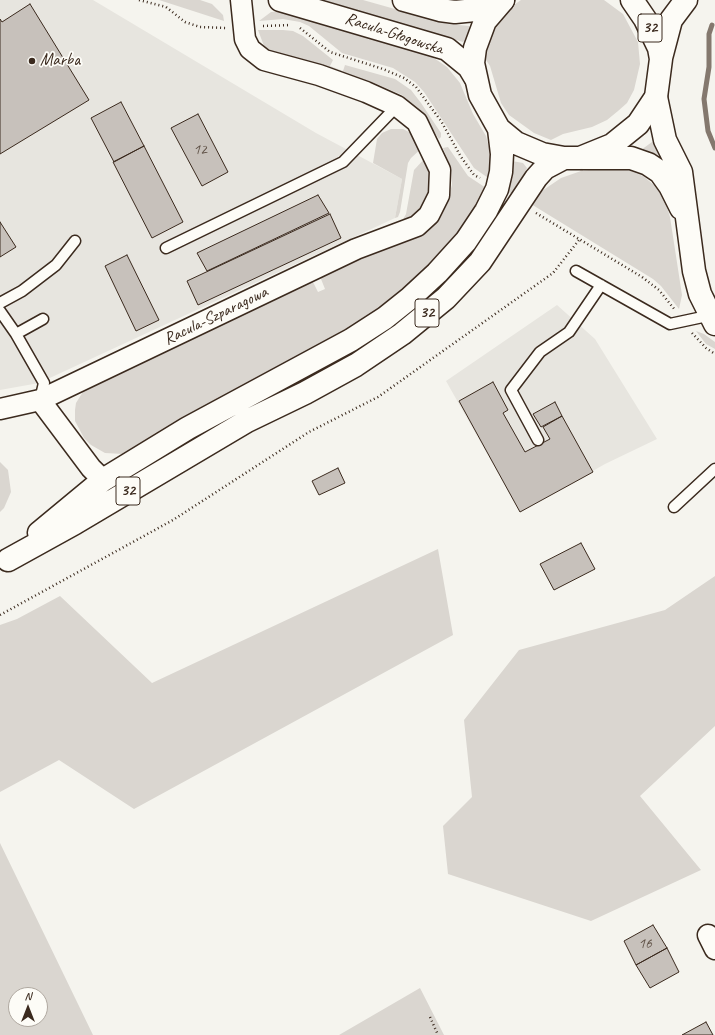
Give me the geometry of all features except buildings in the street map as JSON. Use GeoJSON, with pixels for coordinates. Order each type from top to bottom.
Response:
{"type":"FeatureCollection","features":[{"type":"Feature","properties":{"kind":"main road","name":"Racula-Głogowska"},"geometry":{"type":"LineString","coordinates":[[280,0],[447,48],[469,67],[475,77]]}},
{"type":"Feature","properties":{"kind":"main road","name":"Racula-Głogowska"},"geometry":{"type":"LineString","coordinates":[[404,0],[440,10],[455,12],[475,10],[503,0]]}},
{"type":"Feature","properties":{"kind":"main road","name":"32"},"geometry":{"type":"LineString","coordinates":[[503,0],[485,21],[479,34],[474,56],[475,77],[480,95],[499,128],[516,142],[529,149],[572,158]]}},
{"type":"Feature","properties":{"kind":"main road","name":"32"},"geometry":{"type":"LineString","coordinates":[[632,0],[640,10],[654,36],[661,59]]}},
{"type":"Feature","properties":{"kind":"main road","name":"32"},"geometry":{"type":"LineString","coordinates":[[4,563],[247,421],[305,393],[356,365],[402,334],[446,298],[480,262],[536,178],[545,168],[612,145],[629,132],[647,112],[656,97],[661,59],[671,20],[686,0]]}},
{"type":"Feature","properties":{"kind":"main road"},"geometry":{"type":"LineString","coordinates":[[656,97],[665,140],[681,172],[684,188],[686,219],[694,270],[700,294],[713,318]]}},
{"type":"Feature","properties":{"kind":"main road","name":"32"},"geometry":{"type":"LineString","coordinates":[[4,563],[60,514],[103,480],[188,428],[351,340],[385,318],[410,298],[466,241],[486,211],[497,189],[502,172],[502,154],[499,128]]}},
{"type":"Feature","properties":{"kind":"main road"},"geometry":{"type":"LineString","coordinates":[[572,158],[617,156],[631,158],[648,164],[660,172],[670,186],[686,219]]}},
{"type":"Feature","properties":{"kind":"street"},"geometry":{"type":"LineString","coordinates":[[241,0],[245,39],[250,48],[264,60],[319,75],[366,92],[397,106]]}},
{"type":"Feature","properties":{"kind":"street","name":"Racula-Szparagowa"},"geometry":{"type":"LineString","coordinates":[[0,409],[40,400],[356,249],[417,226],[429,215],[439,195],[440,170],[417,122],[397,106]]}},
{"type":"Feature","properties":{"kind":"street"},"geometry":{"type":"LineString","coordinates":[[40,400],[90,468],[103,480]]}},
{"type":"Feature","properties":{"kind":"lane"},"geometry":{"type":"LineString","coordinates":[[166,248],[343,162],[397,106]]}},
{"type":"Feature","properties":{"kind":"lane"},"geometry":{"type":"LineString","coordinates":[[0,303],[22,291],[56,265],[75,241]]}},
{"type":"Feature","properties":{"kind":"lane"},"geometry":{"type":"LineString","coordinates":[[576,270],[670,324],[713,318]]}},
{"type":"Feature","properties":{"kind":"lane"},"geometry":{"type":"LineString","coordinates":[[538,440],[511,390],[540,352],[569,332],[601,285]]}},
{"type":"Feature","properties":{"kind":"lane"},"geometry":{"type":"LineString","coordinates":[[0,310],[16,334],[44,383],[40,400]]}},
{"type":"Feature","properties":{"kind":"lane"},"geometry":{"type":"LineString","coordinates":[[16,334],[43,319]]}},
{"type":"Feature","properties":{"kind":"lane"},"geometry":{"type":"LineString","coordinates":[[674,507],[715,469]]}},
{"type":"Feature","properties":{"kind":"path"},"geometry":{"type":"LineString","coordinates":[[139,0],[166,7],[185,22],[200,27],[230,28]]}},
{"type":"Feature","properties":{"kind":"path"},"geometry":{"type":"LineString","coordinates":[[259,26],[282,24],[302,28],[330,52],[404,78],[416,87],[426,99],[461,157],[474,175],[485,181]]}},
{"type":"Feature","properties":{"kind":"path"},"geometry":{"type":"LineString","coordinates":[[535,212],[642,277],[659,290],[685,322],[694,337],[715,354]]}},
{"type":"Feature","properties":{"kind":"path"},"geometry":{"type":"LineString","coordinates":[[0,616],[173,520],[309,432],[378,397],[440,351],[553,273],[579,240]]}},
{"type":"Feature","properties":{"kind":"path"},"geometry":{"type":"LineString","coordinates":[[430,1017],[438,1035]]}},
{"type":"Feature","properties":{"kind":"shaded area"},"geometry":{"type":"Polygon","coordinates":[[[0,0],[93,0],[316,133],[402,179],[395,218],[39,383],[0,390],[0,0]]]}},
{"type":"Feature","properties":{"kind":"shaded area"},"geometry":{"type":"Polygon","coordinates":[[[159,0],[200,0],[212,4],[223,15],[224,21],[159,0]]]}},
{"type":"Feature","properties":{"kind":"shaded area"},"geometry":{"type":"Polygon","coordinates":[[[324,0],[363,0],[448,24],[469,26],[470,28],[466,40],[463,42],[324,0]]]}},
{"type":"Feature","properties":{"kind":"shaded area"},"geometry":{"type":"Polygon","coordinates":[[[521,0],[604,0],[623,14],[638,42],[640,64],[634,90],[627,103],[607,120],[592,127],[563,134],[551,140],[534,133],[509,115],[501,103],[490,66],[482,54],[490,31],[504,12],[521,0]]]}},
{"type":"Feature","properties":{"kind":"shaded area"},"geometry":{"type":"Polygon","coordinates":[[[283,11],[428,54],[447,67],[460,83],[473,114],[486,136],[491,155],[491,180],[474,168],[424,92],[415,82],[393,68],[342,53],[309,26],[300,22],[283,19],[259,21],[271,12],[283,11]]]}},
{"type":"Feature","properties":{"kind":"shaded area"},"geometry":{"type":"Polygon","coordinates":[[[258,30],[293,31],[303,36],[333,60],[330,66],[343,71],[345,65],[395,79],[411,90],[441,133],[441,137],[439,139],[422,113],[402,95],[372,82],[276,54],[264,46],[258,30]]]}},
{"type":"Feature","properties":{"kind":"shaded area"},"geometry":{"type":"Polygon","coordinates":[[[391,129],[403,129],[412,134],[422,148],[411,158],[408,163],[400,212],[398,217],[395,218],[402,179],[373,163],[377,139],[382,133],[391,129]]]}},
{"type":"Feature","properties":{"kind":"shaded area"},"geometry":{"type":"Polygon","coordinates":[[[652,142],[655,143],[668,168],[641,150],[652,142]]]}},
{"type":"Feature","properties":{"kind":"shaded area"},"geometry":{"type":"Polygon","coordinates":[[[448,147],[468,176],[489,190],[456,241],[371,319],[123,454],[105,453],[91,445],[84,438],[75,421],[75,410],[76,403],[84,390],[310,281],[313,282],[318,292],[325,289],[321,279],[322,275],[421,234],[440,216],[447,202],[452,185],[451,168],[443,148],[448,147]]]}},
{"type":"Feature","properties":{"kind":"shaded area"},"geometry":{"type":"Polygon","coordinates":[[[426,157],[432,184],[425,204],[417,214],[401,223],[406,214],[414,170],[426,157]]]}},
{"type":"Feature","properties":{"kind":"shaded area"},"geometry":{"type":"Polygon","coordinates":[[[512,161],[523,163],[527,168],[513,195],[505,190],[512,161]]]}},
{"type":"Feature","properties":{"kind":"shaded area"},"geometry":{"type":"Polygon","coordinates":[[[604,168],[626,169],[643,176],[654,185],[664,198],[670,217],[682,295],[679,309],[661,286],[653,279],[531,204],[539,193],[561,178],[581,171],[604,168]]]}},
{"type":"Feature","properties":{"kind":"shaded area"},"geometry":{"type":"Polygon","coordinates":[[[501,198],[508,202],[476,249],[442,287],[404,321],[355,354],[166,458],[165,453],[334,357],[501,198]]]}},
{"type":"Feature","properties":{"kind":"shaded area"},"geometry":{"type":"Polygon","coordinates":[[[557,305],[595,339],[657,439],[605,464],[520,512],[446,381],[557,305]]]}},
{"type":"Feature","properties":{"kind":"shaded area"},"geometry":{"type":"Polygon","coordinates":[[[696,331],[704,334],[715,342],[715,349],[706,344],[696,331]]]}},
{"type":"Feature","properties":{"kind":"shaded area"},"geometry":{"type":"Polygon","coordinates":[[[0,462],[8,470],[11,492],[4,508],[0,512],[0,462]]]}},
{"type":"Feature","properties":{"kind":"shaded area"},"geometry":{"type":"Polygon","coordinates":[[[438,549],[453,635],[134,809],[59,760],[0,792],[0,625],[17,619],[60,596],[152,683],[438,549]]]}},
{"type":"Feature","properties":{"kind":"shaded area"},"geometry":{"type":"Polygon","coordinates":[[[715,576],[715,726],[640,796],[701,870],[591,921],[448,874],[443,826],[472,797],[464,720],[519,650],[665,610],[715,576]]]}},
{"type":"Feature","properties":{"kind":"shaded area"},"geometry":{"type":"Polygon","coordinates":[[[0,843],[93,1035],[0,1035],[0,843]]]}},
{"type":"Feature","properties":{"kind":"shaded area"},"geometry":{"type":"Polygon","coordinates":[[[420,988],[444,1035],[339,1035],[420,988]]]}},
{"type":"Feature","properties":{"kind":"waterway"},"geometry":{"type":"LineString","coordinates":[[712,25],[709,34],[709,67],[704,99],[708,131],[715,148]]}},
{"type":"Feature","properties":{"kind":"place","name":"Marba"},"geometry":{"type":"Point","coordinates":[32,61]}}]}
